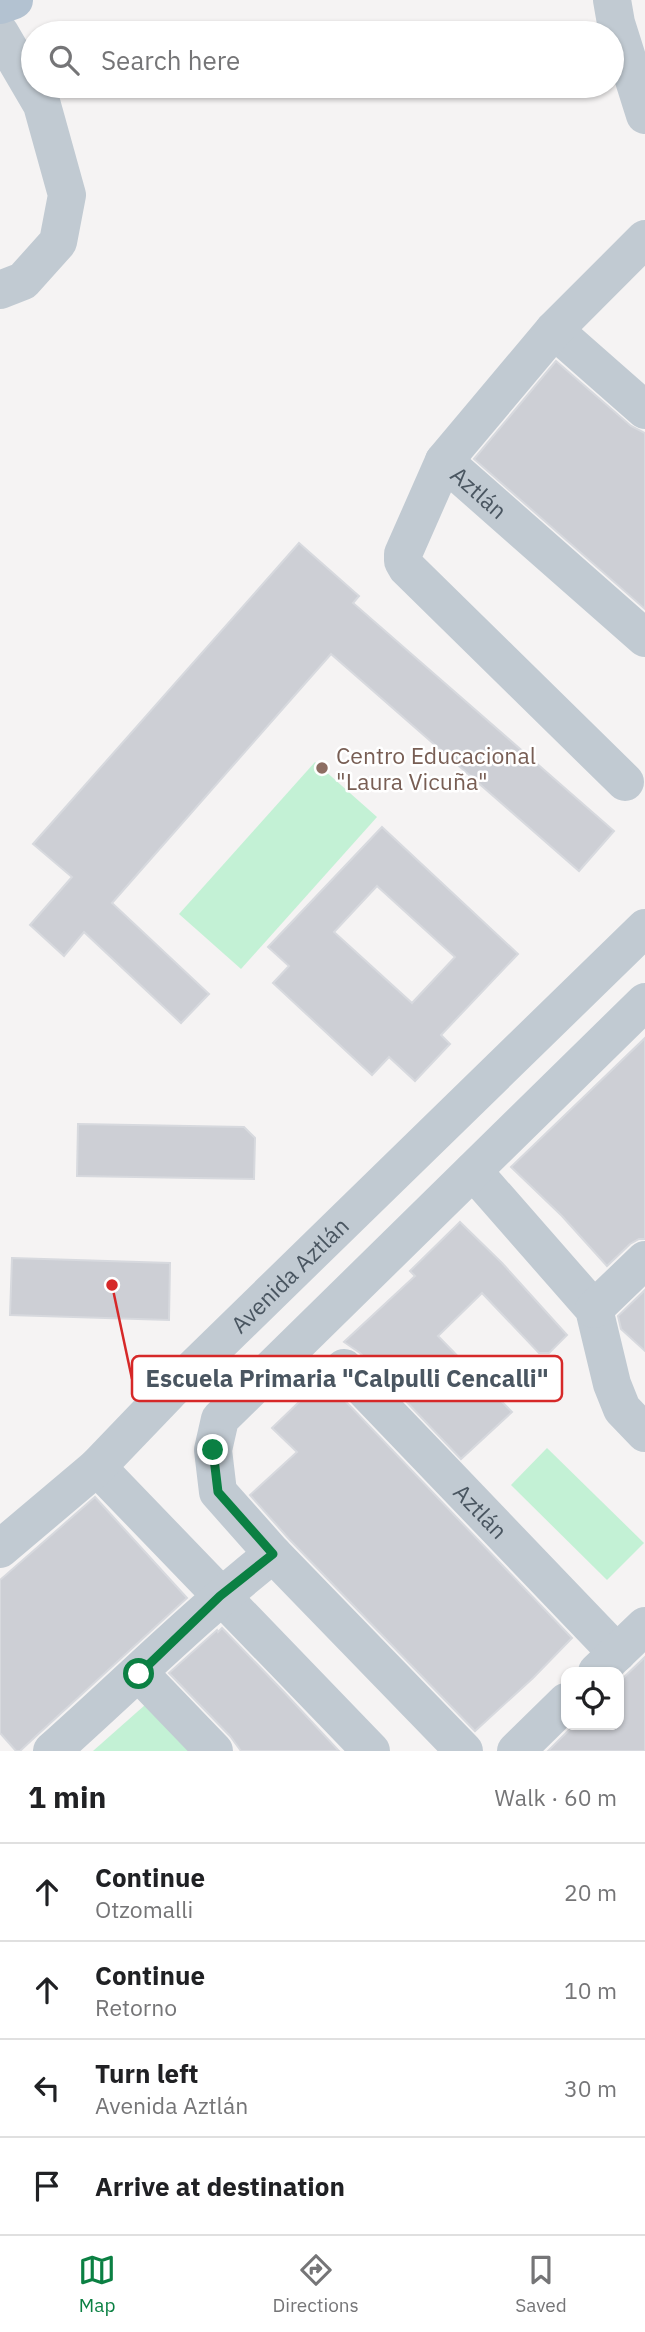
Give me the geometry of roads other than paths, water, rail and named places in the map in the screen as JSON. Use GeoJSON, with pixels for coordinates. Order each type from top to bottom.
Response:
{"type":"FeatureCollection","features":[{"type":"Feature","properties":{"kind":"main road"},"geometry":{"type":"LineString","coordinates":[[0,5],[14,0]]}},
{"type":"Feature","properties":{"kind":"street"},"geometry":{"type":"LineString","coordinates":[[612,0],[623,21]]}},
{"type":"Feature","properties":{"kind":"street"},"geometry":{"type":"LineString","coordinates":[[624,23],[635,45],[645,116]]}},
{"type":"Feature","properties":{"kind":"street"},"geometry":{"type":"LineString","coordinates":[[0,33],[21,70]]}},
{"type":"Feature","properties":{"kind":"street"},"geometry":{"type":"LineString","coordinates":[[0,290],[23,281],[58,242],[67,195],[37,98]]}},
{"type":"Feature","properties":{"kind":"street","name":"Aztlán"},"geometry":{"type":"LineString","coordinates":[[645,239],[554,330],[444,461],[645,638]]}},
{"type":"Feature","properties":{"kind":"street"},"geometry":{"type":"LineString","coordinates":[[554,330],[645,410]]}},
{"type":"Feature","properties":{"kind":"street"},"geometry":{"type":"LineString","coordinates":[[444,461],[403,554],[403,561],[407,568],[625,782]]}},
{"type":"Feature","properties":{"kind":"street","name":"Avenida Aztlán"},"geometry":{"type":"LineString","coordinates":[[0,1549],[97,1467],[169,1392],[645,928]]}},
{"type":"Feature","properties":{"kind":"street"},"geometry":{"type":"LineString","coordinates":[[464,1751],[273,1554],[218,1492],[213,1450],[220,1419],[645,1002]]}},
{"type":"Feature","properties":{"kind":"street"},"geometry":{"type":"LineString","coordinates":[[472,1171],[594,1309],[612,1384],[622,1409],[645,1433]]}},
{"type":"Feature","properties":{"kind":"street"},"geometry":{"type":"LineString","coordinates":[[594,1309],[645,1260]]}},
{"type":"Feature","properties":{"kind":"street"},"geometry":{"type":"LineString","coordinates":[[229,1333],[265,1374]]}},
{"type":"Feature","properties":{"kind":"street","name":"Aztlán"},"geometry":{"type":"LineString","coordinates":[[344,1368],[607,1662],[645,1626]]}},
{"type":"Feature","properties":{"kind":"street"},"geometry":{"type":"LineString","coordinates":[[97,1467],[371,1751]]}},
{"type":"Feature","properties":{"kind":"street"},"geometry":{"type":"LineString","coordinates":[[52,1751],[139,1674],[220,1596],[273,1554]]}},
{"type":"Feature","properties":{"kind":"street"},"geometry":{"type":"LineString","coordinates":[[139,1674],[214,1751]]}},
{"type":"Feature","properties":{"kind":"street"},"geometry":{"type":"LineString","coordinates":[[516,1751],[561,1707]]}},
{"type":"Feature","properties":{"kind":"place","name":"Centro Educacional \"Laura Vicuña\""},"geometry":{"type":"Point","coordinates":[322,768]}},
{"type":"Feature","properties":{"kind":"place","name":"Escuela Primaria \"Calpulli Cencalli\""},"geometry":{"type":"Point","coordinates":[112,1285]}}]}
